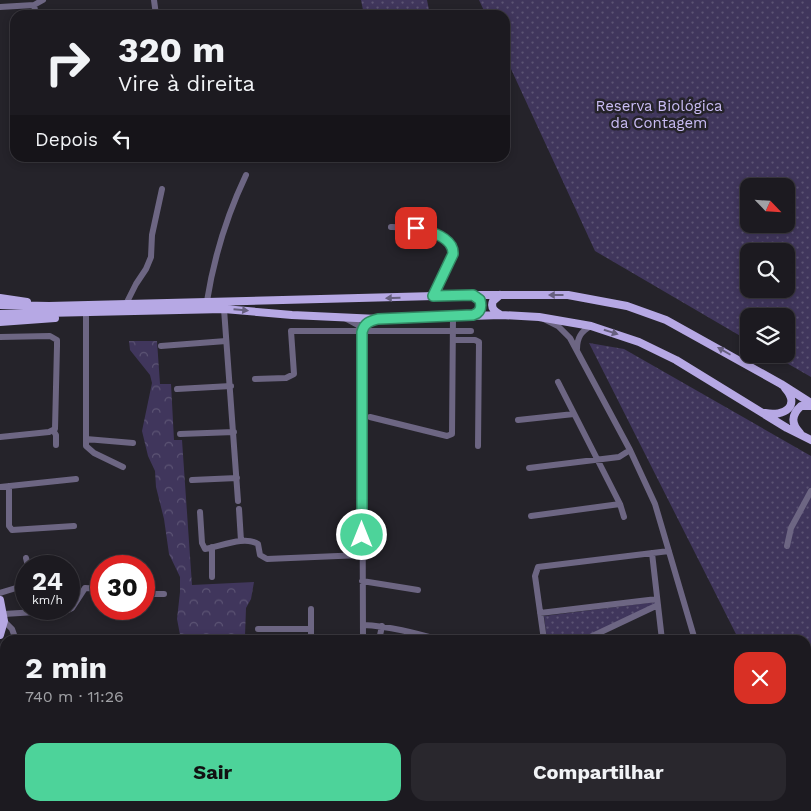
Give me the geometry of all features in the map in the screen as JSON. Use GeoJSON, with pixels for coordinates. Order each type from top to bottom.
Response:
{"type":"FeatureCollection","features":[{"type":"Feature","properties":{"kind":"main road"},"geometry":{"type":"LineString","coordinates":[[473,295],[478,298],[481,304],[479,312],[473,315]]}},
{"type":"Feature","properties":{"kind":"main road"},"geometry":{"type":"LineString","coordinates":[[0,305],[49,306],[473,295],[568,295],[641,310],[666,320],[781,384],[811,405]]}},
{"type":"Feature","properties":{"kind":"main road"},"geometry":{"type":"LineString","coordinates":[[500,295],[493,301],[492,306],[494,311],[501,315]]}},
{"type":"Feature","properties":{"kind":"main road"},"geometry":{"type":"LineString","coordinates":[[0,298],[49,306]]}},
{"type":"Feature","properties":{"kind":"main road"},"geometry":{"type":"LineString","coordinates":[[0,314],[224,309],[378,319],[473,315],[539,317],[592,326],[639,342],[676,360],[760,412],[808,438]]}},
{"type":"Feature","properties":{"kind":"main road"},"geometry":{"type":"LineString","coordinates":[[0,322],[72,316],[84,312]]}},
{"type":"Feature","properties":{"kind":"main road"},"geometry":{"type":"LineString","coordinates":[[760,412],[784,413],[788,409],[791,395],[781,384]]}},
{"type":"Feature","properties":{"kind":"main road"},"geometry":{"type":"LineString","coordinates":[[808,438],[794,428],[793,420],[795,412],[801,406],[811,405]]}},
{"type":"Feature","properties":{"kind":"main road"},"geometry":{"type":"LineString","coordinates":[[0,600],[3,614],[0,632]]}},
{"type":"Feature","properties":{"kind":"street"},"geometry":{"type":"LineString","coordinates":[[0,7],[29,4],[43,0]]}},
{"type":"Feature","properties":{"kind":"street"},"geometry":{"type":"LineString","coordinates":[[207,301],[210,278],[219,243],[246,175]]}},
{"type":"Feature","properties":{"kind":"street"},"geometry":{"type":"LineString","coordinates":[[126,304],[151,257],[152,235],[162,189]]}},
{"type":"Feature","properties":{"kind":"street"},"geometry":{"type":"LineString","coordinates":[[391,227],[427,231],[440,236],[450,245],[453,254],[433,296]]}},
{"type":"Feature","properties":{"kind":"street"},"geometry":{"type":"LineString","coordinates":[[224,309],[238,501]]}},
{"type":"Feature","properties":{"kind":"street"},"geometry":{"type":"LineString","coordinates":[[84,312],[86,446],[90,451],[123,467]]}},
{"type":"Feature","properties":{"kind":"street"},"geometry":{"type":"LineString","coordinates":[[370,417],[447,436],[452,434],[453,316]]}},
{"type":"Feature","properties":{"kind":"street"},"geometry":{"type":"LineString","coordinates":[[539,317],[564,331],[577,350],[630,450],[655,504],[694,635]]}},
{"type":"Feature","properties":{"kind":"street"},"geometry":{"type":"LineString","coordinates":[[345,318],[358,325],[362,332]]}},
{"type":"Feature","properties":{"kind":"street"},"geometry":{"type":"LineString","coordinates":[[363,635],[362,332],[366,324],[378,319]]}},
{"type":"Feature","properties":{"kind":"street"},"geometry":{"type":"LineString","coordinates":[[577,350],[579,337],[592,326]]}},
{"type":"Feature","properties":{"kind":"street"},"geometry":{"type":"LineString","coordinates":[[255,379],[286,378],[294,374],[292,331],[471,331]]}},
{"type":"Feature","properties":{"kind":"street"},"geometry":{"type":"LineString","coordinates":[[0,337],[50,336],[56,340],[55,426],[53,430]]}},
{"type":"Feature","properties":{"kind":"street"},"geometry":{"type":"LineString","coordinates":[[453,340],[475,340],[479,342],[478,446]]}},
{"type":"Feature","properties":{"kind":"street"},"geometry":{"type":"LineString","coordinates":[[161,346],[226,341]]}},
{"type":"Feature","properties":{"kind":"street"},"geometry":{"type":"LineString","coordinates":[[558,382],[620,504],[624,517]]}},
{"type":"Feature","properties":{"kind":"street"},"geometry":{"type":"LineString","coordinates":[[177,389],[231,386]]}},
{"type":"Feature","properties":{"kind":"street"},"geometry":{"type":"LineString","coordinates":[[518,420],[574,414]]}},
{"type":"Feature","properties":{"kind":"street"},"geometry":{"type":"LineString","coordinates":[[0,437],[53,430]]}},
{"type":"Feature","properties":{"kind":"street"},"geometry":{"type":"LineString","coordinates":[[53,430],[56,435],[56,445]]}},
{"type":"Feature","properties":{"kind":"street"},"geometry":{"type":"LineString","coordinates":[[180,434],[234,432]]}},
{"type":"Feature","properties":{"kind":"street"},"geometry":{"type":"LineString","coordinates":[[86,439],[133,443]]}},
{"type":"Feature","properties":{"kind":"street"},"geometry":{"type":"LineString","coordinates":[[530,468],[619,457],[630,450]]}},
{"type":"Feature","properties":{"kind":"street"},"geometry":{"type":"LineString","coordinates":[[192,480],[237,478]]}},
{"type":"Feature","properties":{"kind":"street"},"geometry":{"type":"LineString","coordinates":[[0,487],[76,479]]}},
{"type":"Feature","properties":{"kind":"street"},"geometry":{"type":"LineString","coordinates":[[9,486],[9,526],[12,530],[74,526]]}},
{"type":"Feature","properties":{"kind":"street"},"geometry":{"type":"LineString","coordinates":[[787,546],[791,528],[811,491]]}},
{"type":"Feature","properties":{"kind":"street"},"geometry":{"type":"LineString","coordinates":[[531,516],[620,504]]}},
{"type":"Feature","properties":{"kind":"street"},"geometry":{"type":"LineString","coordinates":[[239,509],[241,541]]}},
{"type":"Feature","properties":{"kind":"street"},"geometry":{"type":"LineString","coordinates":[[200,512],[202,546],[205,549],[241,541],[256,542],[259,546],[260,555],[267,559],[362,555]]}},
{"type":"Feature","properties":{"kind":"street"},"geometry":{"type":"LineString","coordinates":[[212,547],[212,577]]}},
{"type":"Feature","properties":{"kind":"street"},"geometry":{"type":"LineString","coordinates":[[543,635],[535,576],[538,567],[669,551]]}},
{"type":"Feature","properties":{"kind":"street"},"geometry":{"type":"LineString","coordinates":[[652,553],[661,635]]}},
{"type":"Feature","properties":{"kind":"street"},"geometry":{"type":"LineString","coordinates":[[362,581],[418,590]]}},
{"type":"Feature","properties":{"kind":"street"},"geometry":{"type":"LineString","coordinates":[[0,593],[15,588]]}},
{"type":"Feature","properties":{"kind":"street"},"geometry":{"type":"LineString","coordinates":[[14,635],[3,614],[68,610],[72,608],[85,588],[90,588]]}},
{"type":"Feature","properties":{"kind":"street"},"geometry":{"type":"LineString","coordinates":[[155,594],[164,594]]}},
{"type":"Feature","properties":{"kind":"street"},"geometry":{"type":"LineString","coordinates":[[540,613],[658,602]]}},
{"type":"Feature","properties":{"kind":"street"},"geometry":{"type":"LineString","coordinates":[[594,635],[658,602]]}},
{"type":"Feature","properties":{"kind":"street"},"geometry":{"type":"LineString","coordinates":[[311,609],[311,635]]}},
{"type":"Feature","properties":{"kind":"street"},"geometry":{"type":"LineString","coordinates":[[363,625],[382,626],[419,635]]}},
{"type":"Feature","properties":{"kind":"street"},"geometry":{"type":"LineString","coordinates":[[380,635],[382,626]]}},
{"type":"Feature","properties":{"kind":"street"},"geometry":{"type":"LineString","coordinates":[[258,629],[311,628]]}},
{"type":"Feature","properties":{"kind":"street"},"geometry":{"type":"LineString","coordinates":[[0,632],[12,629]]}},
{"type":"Feature","properties":{"kind":"green space"},"geometry":{"type":"Polygon","coordinates":[[[361,0],[427,0],[429,10],[363,10],[361,0]]]}},
{"type":"Feature","properties":{"kind":"green space","name":"Reserva Biológica da Contagem"},"geometry":{"type":"Polygon","coordinates":[[[479,0],[811,0],[811,377],[787,363],[795,363],[795,308],[740,308],[740,336],[595,251],[510,67],[510,10],[484,10],[479,0]]]}},
{"type":"Feature","properties":{"kind":"green space"},"geometry":{"type":"Polygon","coordinates":[[[129,341],[157,341],[160,384],[171,384],[174,440],[182,440],[192,585],[254,582],[251,599],[246,608],[245,635],[180,635],[177,619],[180,577],[169,554],[164,519],[156,487],[155,471],[148,456],[142,431],[152,383],[150,375],[130,350],[129,341]]]}},
{"type":"Feature","properties":{"kind":"green space"},"geometry":{"type":"Polygon","coordinates":[[[589,343],[624,349],[811,456],[811,635],[736,635],[589,343]]]}},
{"type":"Feature","properties":{"kind":"green space"},"geometry":{"type":"Polygon","coordinates":[[[655,602],[655,604],[590,635],[546,635],[544,616],[655,602]]]}},
{"type":"Feature","properties":{"kind":"route"},"geometry":{"type":"LineString","coordinates":[[362,535],[362,332],[364,326],[378,319],[473,315],[477,314],[481,307],[480,300],[473,295],[433,296],[453,254],[453,250],[440,236],[416,228]]}}]}
